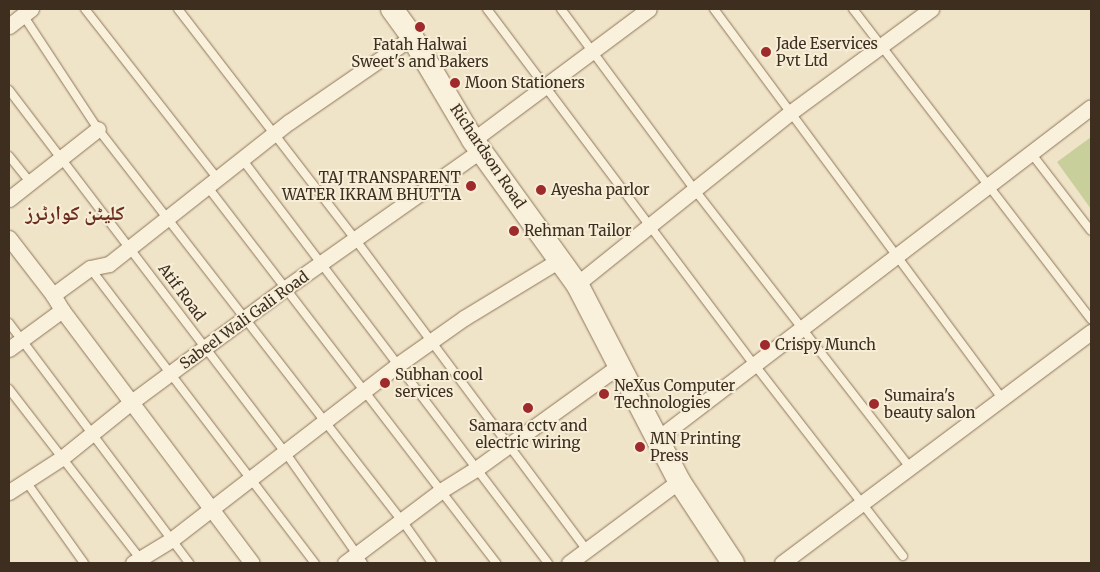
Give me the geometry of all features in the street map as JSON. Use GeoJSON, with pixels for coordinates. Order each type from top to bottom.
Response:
{"type":"FeatureCollection","features":[{"type":"Feature","properties":{"kind":"street","name":"Richardson Road"},"geometry":{"type":"LineString","coordinates":[[392,9],[412,38],[477,145],[561,259],[577,284],[679,481],[733,563]]}},
{"type":"Feature","properties":{"kind":"street","name":"Sabeel Wali Gali Road"},"geometry":{"type":"LineString","coordinates":[[9,492],[92,436],[130,403],[284,289],[320,265],[477,145],[545,87],[649,9]]}},
{"type":"Feature","properties":{"kind":"street"},"geometry":{"type":"LineString","coordinates":[[577,284],[791,112],[930,9]]}},
{"type":"Feature","properties":{"kind":"street"},"geometry":{"type":"LineString","coordinates":[[9,26],[27,12]]}},
{"type":"Feature","properties":{"kind":"street"},"geometry":{"type":"LineString","coordinates":[[53,295],[90,268],[109,264],[274,134],[412,38]]}},
{"type":"Feature","properties":{"kind":"street"},"geometry":{"type":"LineString","coordinates":[[657,439],[1090,110]]}},
{"type":"Feature","properties":{"kind":"street"},"geometry":{"type":"LineString","coordinates":[[9,199],[98,129]]}},
{"type":"Feature","properties":{"kind":"street"},"geometry":{"type":"LineString","coordinates":[[9,238],[53,295],[130,403],[252,563]]}},
{"type":"Feature","properties":{"kind":"street"},"geometry":{"type":"LineString","coordinates":[[139,561],[171,540],[396,366],[431,341],[561,259]]}},
{"type":"Feature","properties":{"kind":"street"},"geometry":{"type":"LineString","coordinates":[[9,349],[62,310]]}},
{"type":"Feature","properties":{"kind":"street"},"geometry":{"type":"LineString","coordinates":[[782,563],[1091,332]]}},
{"type":"Feature","properties":{"kind":"street"},"geometry":{"type":"LineString","coordinates":[[355,560],[442,490],[509,446],[619,366]]}},
{"type":"Feature","properties":{"kind":"street"},"geometry":{"type":"LineString","coordinates":[[569,563],[679,481]]}},
{"type":"Feature","properties":{"kind":"lane"},"geometry":{"type":"LineString","coordinates":[[85,9],[212,182],[284,289],[442,490],[496,563]]}},
{"type":"Feature","properties":{"kind":"lane"},"geometry":{"type":"LineString","coordinates":[[178,9],[355,238],[586,549]]}},
{"type":"Feature","properties":{"kind":"lane"},"geometry":{"type":"LineString","coordinates":[[487,9],[754,364],[903,556]]}},
{"type":"Feature","properties":{"kind":"lane"},"geometry":{"type":"LineString","coordinates":[[561,9],[694,189],[910,467]]}},
{"type":"Feature","properties":{"kind":"lane"},"geometry":{"type":"LineString","coordinates":[[714,9],[898,255],[1002,398]]}},
{"type":"Feature","properties":{"kind":"lane"},"geometry":{"type":"LineString","coordinates":[[853,9],[1091,319]]}},
{"type":"Feature","properties":{"kind":"lane"},"geometry":{"type":"LineString","coordinates":[[27,12],[98,129],[403,522],[432,563]]}},
{"type":"Feature","properties":{"kind":"lane","name":"Atif Road"},"geometry":{"type":"LineString","coordinates":[[9,90],[130,246],[285,452],[355,560]]}},
{"type":"Feature","properties":{"kind":"lane"},"geometry":{"type":"LineString","coordinates":[[1031,153],[1091,231]]}},
{"type":"Feature","properties":{"kind":"lane"},"geometry":{"type":"LineString","coordinates":[[9,156],[30,182]]}},
{"type":"Feature","properties":{"kind":"lane"},"geometry":{"type":"LineString","coordinates":[[242,159],[396,366],[548,563]]}},
{"type":"Feature","properties":{"kind":"lane"},"geometry":{"type":"LineString","coordinates":[[90,268],[315,563]]}},
{"type":"Feature","properties":{"kind":"lane"},"geometry":{"type":"LineString","coordinates":[[9,323],[189,563]]}},
{"type":"Feature","properties":{"kind":"lane"},"geometry":{"type":"LineString","coordinates":[[9,388],[63,457],[139,561]]}},
{"type":"Feature","properties":{"kind":"lane"},"geometry":{"type":"LineString","coordinates":[[25,480],[84,563]]}},
{"type":"Feature","properties":{"kind":"green space"},"geometry":{"type":"Polygon","coordinates":[[[1091,137],[1091,209],[1057,162],[1091,137]]]}},
{"type":"Feature","properties":{"kind":"place","name":"Fatah Halwai Sweet's and Bakers"},"geometry":{"type":"Point","coordinates":[420,27]}},
{"type":"Feature","properties":{"kind":"place","name":"Jade Eservices Pvt Ltd"},"geometry":{"type":"Point","coordinates":[766,52]}},
{"type":"Feature","properties":{"kind":"place","name":"Moon Stationers"},"geometry":{"type":"Point","coordinates":[455,83]}},
{"type":"Feature","properties":{"kind":"place","name":"TAJ TRANSPARENT WATER IKRAM BHUTTA"},"geometry":{"type":"Point","coordinates":[471,186]}},
{"type":"Feature","properties":{"kind":"place","name":"Ayesha parlor"},"geometry":{"type":"Point","coordinates":[541,190]}},
{"type":"Feature","properties":{"kind":"place","name":"Rehman Tailor"},"geometry":{"type":"Point","coordinates":[514,231]}},
{"type":"Feature","properties":{"kind":"place","name":"Crispy Munch"},"geometry":{"type":"Point","coordinates":[765,345]}},
{"type":"Feature","properties":{"kind":"place","name":"Subhan cool services"},"geometry":{"type":"Point","coordinates":[385,383]}},
{"type":"Feature","properties":{"kind":"place","name":"NeXus Computer Technologies"},"geometry":{"type":"Point","coordinates":[604,394]}},
{"type":"Feature","properties":{"kind":"place","name":"Sumaira's beauty salon"},"geometry":{"type":"Point","coordinates":[874,404]}},
{"type":"Feature","properties":{"kind":"place","name":"Samara cctv and electric wiring"},"geometry":{"type":"Point","coordinates":[528,408]}},
{"type":"Feature","properties":{"kind":"place","name":"MN Printing Press"},"geometry":{"type":"Point","coordinates":[640,447]}},
{"type":"Feature","properties":{"kind":"district","name":"کلیٹن کوارٹرز"},"geometry":{"type":"Point","coordinates":[75,212]}}]}
